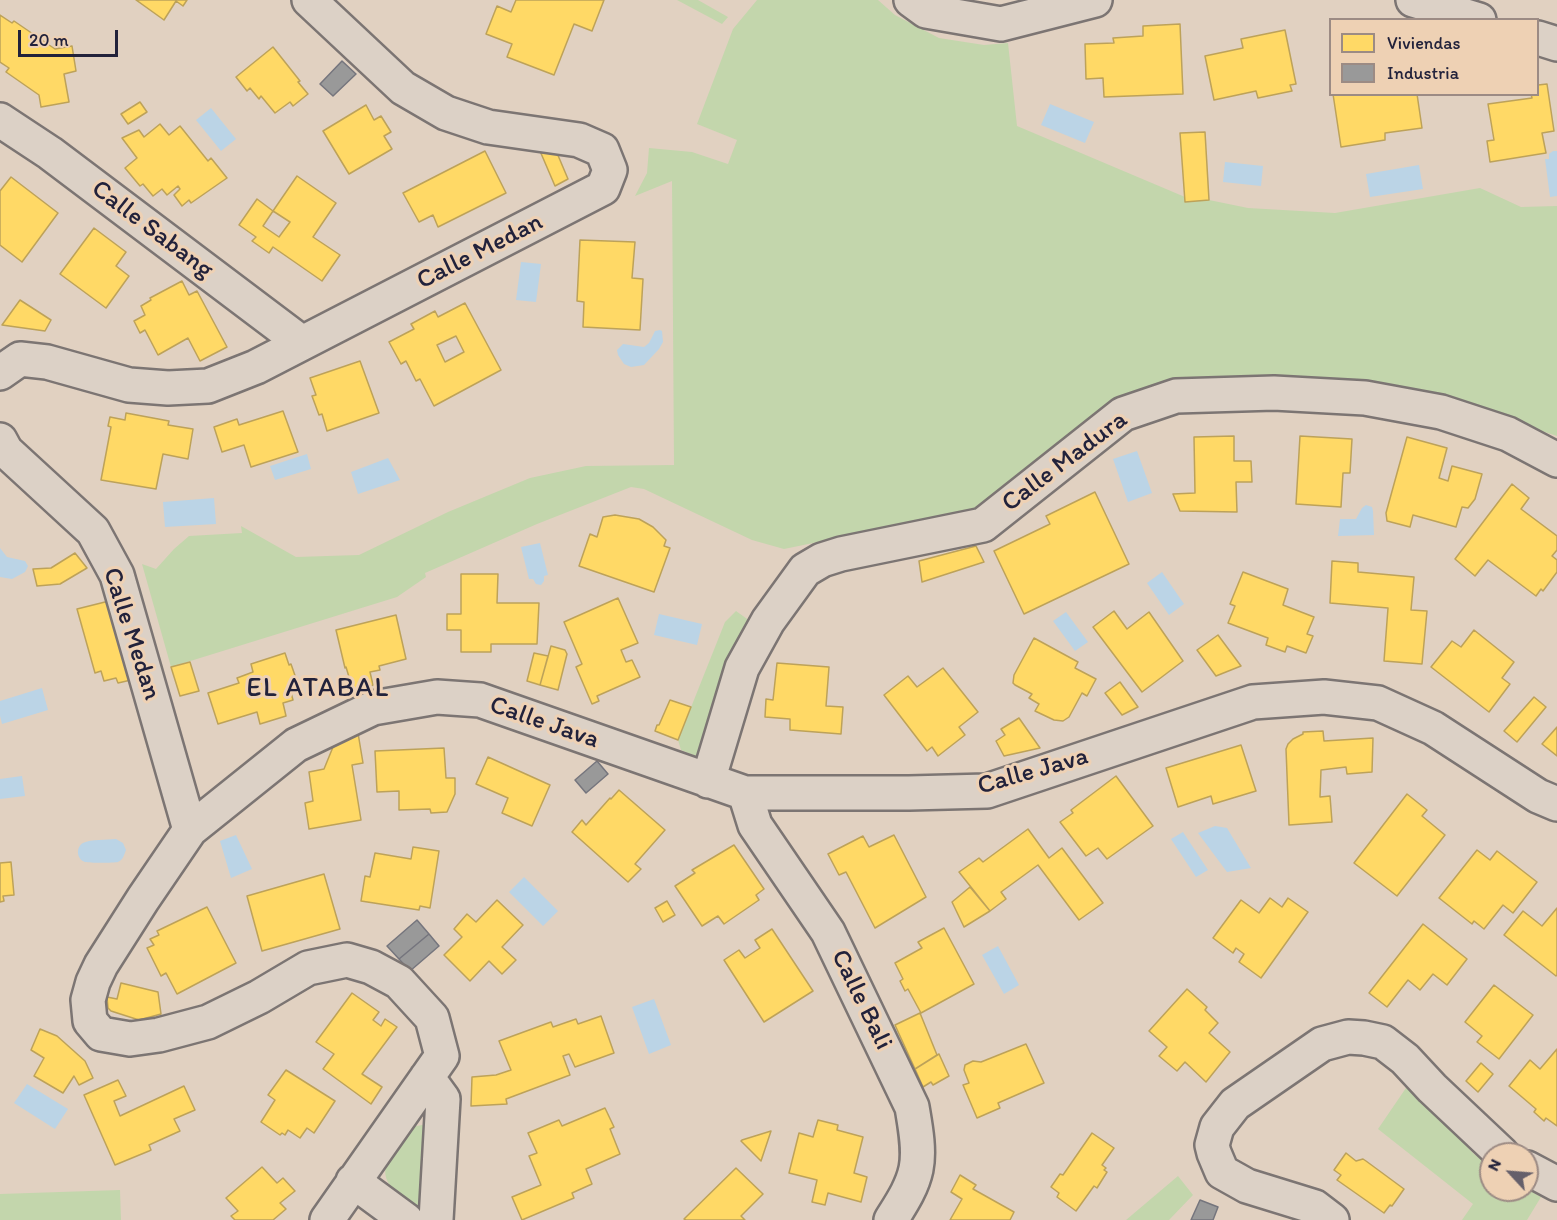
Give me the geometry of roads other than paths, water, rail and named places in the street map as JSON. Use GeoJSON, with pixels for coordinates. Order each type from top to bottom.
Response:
{"type":"FeatureCollection","features":[{"type":"Feature","properties":{"kind":"street","name":"Calle Medan"},"geometry":{"type":"LineString","coordinates":[[0,373],[20,359],[47,362],[129,385],[168,388],[208,386],[256,367],[302,344],[603,188],[610,170],[602,150],[579,140],[488,127],[446,113],[403,88],[309,0]]}},
{"type":"Feature","properties":{"kind":"street"},"geometry":{"type":"LineString","coordinates":[[911,0],[926,11],[1001,24],[1095,0]]}},
{"type":"Feature","properties":{"kind":"street"},"geometry":{"type":"LineString","coordinates":[[1413,0],[1472,18]]}},
{"type":"Feature","properties":{"kind":"street"},"geometry":{"type":"LineString","coordinates":[[1539,38],[1557,44]]}},
{"type":"Feature","properties":{"kind":"street","name":"Calle Sabang"},"geometry":{"type":"LineString","coordinates":[[0,120],[50,153],[302,344]]}},
{"type":"Feature","properties":{"kind":"street","name":"Calle Madura"},"geometry":{"type":"LineString","coordinates":[[708,782],[742,668],[768,621],[805,570],[822,560],[841,554],[983,525],[1123,414],[1176,396],[1275,393],[1365,398],[1441,412],[1508,434],[1557,460]]}},
{"type":"Feature","properties":{"kind":"street","name":"Calle Medan"},"geometry":{"type":"LineString","coordinates":[[0,440],[6,451],[93,531],[117,575],[190,830]]}},
{"type":"Feature","properties":{"kind":"street","name":"Calle Java"},"geometry":{"type":"LineString","coordinates":[[327,1220],[441,1056],[432,1017],[399,982],[371,967],[346,960],[308,968],[259,997],[208,1022],[159,1035],[130,1039],[101,1034],[90,1021],[88,1000],[101,965],[190,830],[296,745],[373,708],[437,697],[480,700],[708,782],[745,793],[987,791],[1253,702],[1324,697],[1378,703],[1433,728],[1538,796],[1557,804]]}},
{"type":"Feature","properties":{"kind":"street","name":"Calle Bali"},"geometry":{"type":"LineString","coordinates":[[745,793],[755,825],[828,932],[912,1107],[917,1167],[906,1196],[891,1220]]}},
{"type":"Feature","properties":{"kind":"street"},"geometry":{"type":"LineString","coordinates":[[1332,1220],[1315,1207],[1247,1185],[1222,1172],[1212,1145],[1216,1127],[1235,1104],[1322,1044],[1347,1037],[1383,1042],[1405,1059],[1489,1142]]}},
{"type":"Feature","properties":{"kind":"street"},"geometry":{"type":"LineString","coordinates":[[427,1077],[443,1099],[436,1220]]}},
{"type":"Feature","properties":{"kind":"street"},"geometry":{"type":"LineString","coordinates":[[1539,1174],[1557,1184]]}},
{"type":"Feature","properties":{"kind":"street"},"geometry":{"type":"LineString","coordinates":[[353,1181],[406,1220]]}},
{"type":"Feature","properties":{"kind":"water"},"geometry":{"type":"Polygon","coordinates":[[[1050,104],[1094,122],[1085,143],[1041,125],[1050,104]]]}},
{"type":"Feature","properties":{"kind":"water"},"geometry":{"type":"Polygon","coordinates":[[[211,108],[236,139],[221,151],[196,120],[211,108]]]}},
{"type":"Feature","properties":{"kind":"water"},"geometry":{"type":"Polygon","coordinates":[[[1557,151],[1557,196],[1550,197],[1545,159],[1549,159],[1549,154],[1557,151]]]}},
{"type":"Feature","properties":{"kind":"water"},"geometry":{"type":"Polygon","coordinates":[[[1225,162],[1263,166],[1261,186],[1223,182],[1225,162]]]}},
{"type":"Feature","properties":{"kind":"water"},"geometry":{"type":"Polygon","coordinates":[[[1419,165],[1423,189],[1370,197],[1366,174],[1419,165]]]}},
{"type":"Feature","properties":{"kind":"water"},"geometry":{"type":"Polygon","coordinates":[[[521,262],[541,264],[536,302],[516,300],[521,262]]]}},
{"type":"Feature","properties":{"kind":"water"},"geometry":{"type":"Polygon","coordinates":[[[660,330],[663,342],[644,365],[631,367],[624,364],[617,350],[623,344],[644,347],[649,343],[655,331],[660,330]]]}},
{"type":"Feature","properties":{"kind":"water"},"geometry":{"type":"Polygon","coordinates":[[[1137,451],[1152,493],[1128,502],[1113,459],[1137,451]]]}},
{"type":"Feature","properties":{"kind":"water"},"geometry":{"type":"Polygon","coordinates":[[[307,454],[311,469],[275,480],[270,466],[307,454]]]}},
{"type":"Feature","properties":{"kind":"water"},"geometry":{"type":"Polygon","coordinates":[[[388,458],[400,480],[358,494],[351,472],[388,458]]]}},
{"type":"Feature","properties":{"kind":"water"},"geometry":{"type":"Polygon","coordinates":[[[214,498],[216,524],[165,527],[163,502],[214,498]]]}},
{"type":"Feature","properties":{"kind":"water"},"geometry":{"type":"Polygon","coordinates":[[[1366,505],[1372,507],[1374,535],[1338,536],[1340,519],[1356,519],[1366,505]]]}},
{"type":"Feature","properties":{"kind":"water"},"geometry":{"type":"Polygon","coordinates":[[[540,543],[548,575],[544,576],[541,585],[529,579],[521,547],[540,543]]]}},
{"type":"Feature","properties":{"kind":"water"},"geometry":{"type":"Polygon","coordinates":[[[0,548],[7,557],[25,561],[28,566],[25,572],[12,579],[0,577],[0,548]]]}},
{"type":"Feature","properties":{"kind":"water"},"geometry":{"type":"Polygon","coordinates":[[[1162,572],[1184,604],[1169,615],[1147,583],[1162,572]]]}},
{"type":"Feature","properties":{"kind":"water"},"geometry":{"type":"Polygon","coordinates":[[[1066,612],[1088,642],[1075,651],[1053,621],[1066,612]]]}},
{"type":"Feature","properties":{"kind":"water"},"geometry":{"type":"Polygon","coordinates":[[[659,614],[702,624],[697,645],[654,635],[659,614]]]}},
{"type":"Feature","properties":{"kind":"water"},"geometry":{"type":"Polygon","coordinates":[[[42,688],[48,710],[2,724],[0,701],[42,688]]]}},
{"type":"Feature","properties":{"kind":"water"},"geometry":{"type":"Polygon","coordinates":[[[22,776],[25,796],[0,799],[0,779],[22,776]]]}},
{"type":"Feature","properties":{"kind":"water"},"geometry":{"type":"Polygon","coordinates":[[[1215,826],[1227,828],[1251,868],[1227,872],[1198,833],[1215,826]]]}},
{"type":"Feature","properties":{"kind":"water"},"geometry":{"type":"Polygon","coordinates":[[[1183,832],[1208,870],[1196,877],[1171,839],[1183,832]]]}},
{"type":"Feature","properties":{"kind":"water"},"geometry":{"type":"Polygon","coordinates":[[[236,835],[252,869],[231,878],[220,841],[236,835]]]}},
{"type":"Feature","properties":{"kind":"water"},"geometry":{"type":"Polygon","coordinates":[[[116,839],[123,843],[126,850],[118,862],[85,862],[79,856],[79,847],[83,843],[116,839]]]}},
{"type":"Feature","properties":{"kind":"water"},"geometry":{"type":"Polygon","coordinates":[[[524,877],[558,911],[543,926],[509,892],[524,877]]]}},
{"type":"Feature","properties":{"kind":"water"},"geometry":{"type":"Polygon","coordinates":[[[998,946],[1019,985],[1004,994],[982,955],[998,946]]]}},
{"type":"Feature","properties":{"kind":"water"},"geometry":{"type":"Polygon","coordinates":[[[654,999],[671,1045],[649,1054],[632,1007],[654,999]]]}},
{"type":"Feature","properties":{"kind":"water"},"geometry":{"type":"Polygon","coordinates":[[[27,1084],[68,1109],[55,1129],[14,1103],[27,1084]]]}},
{"type":"Feature","properties":{"kind":"district","name":"EL ATABAL"},"geometry":{"type":"Point","coordinates":[318,689]}}]}
